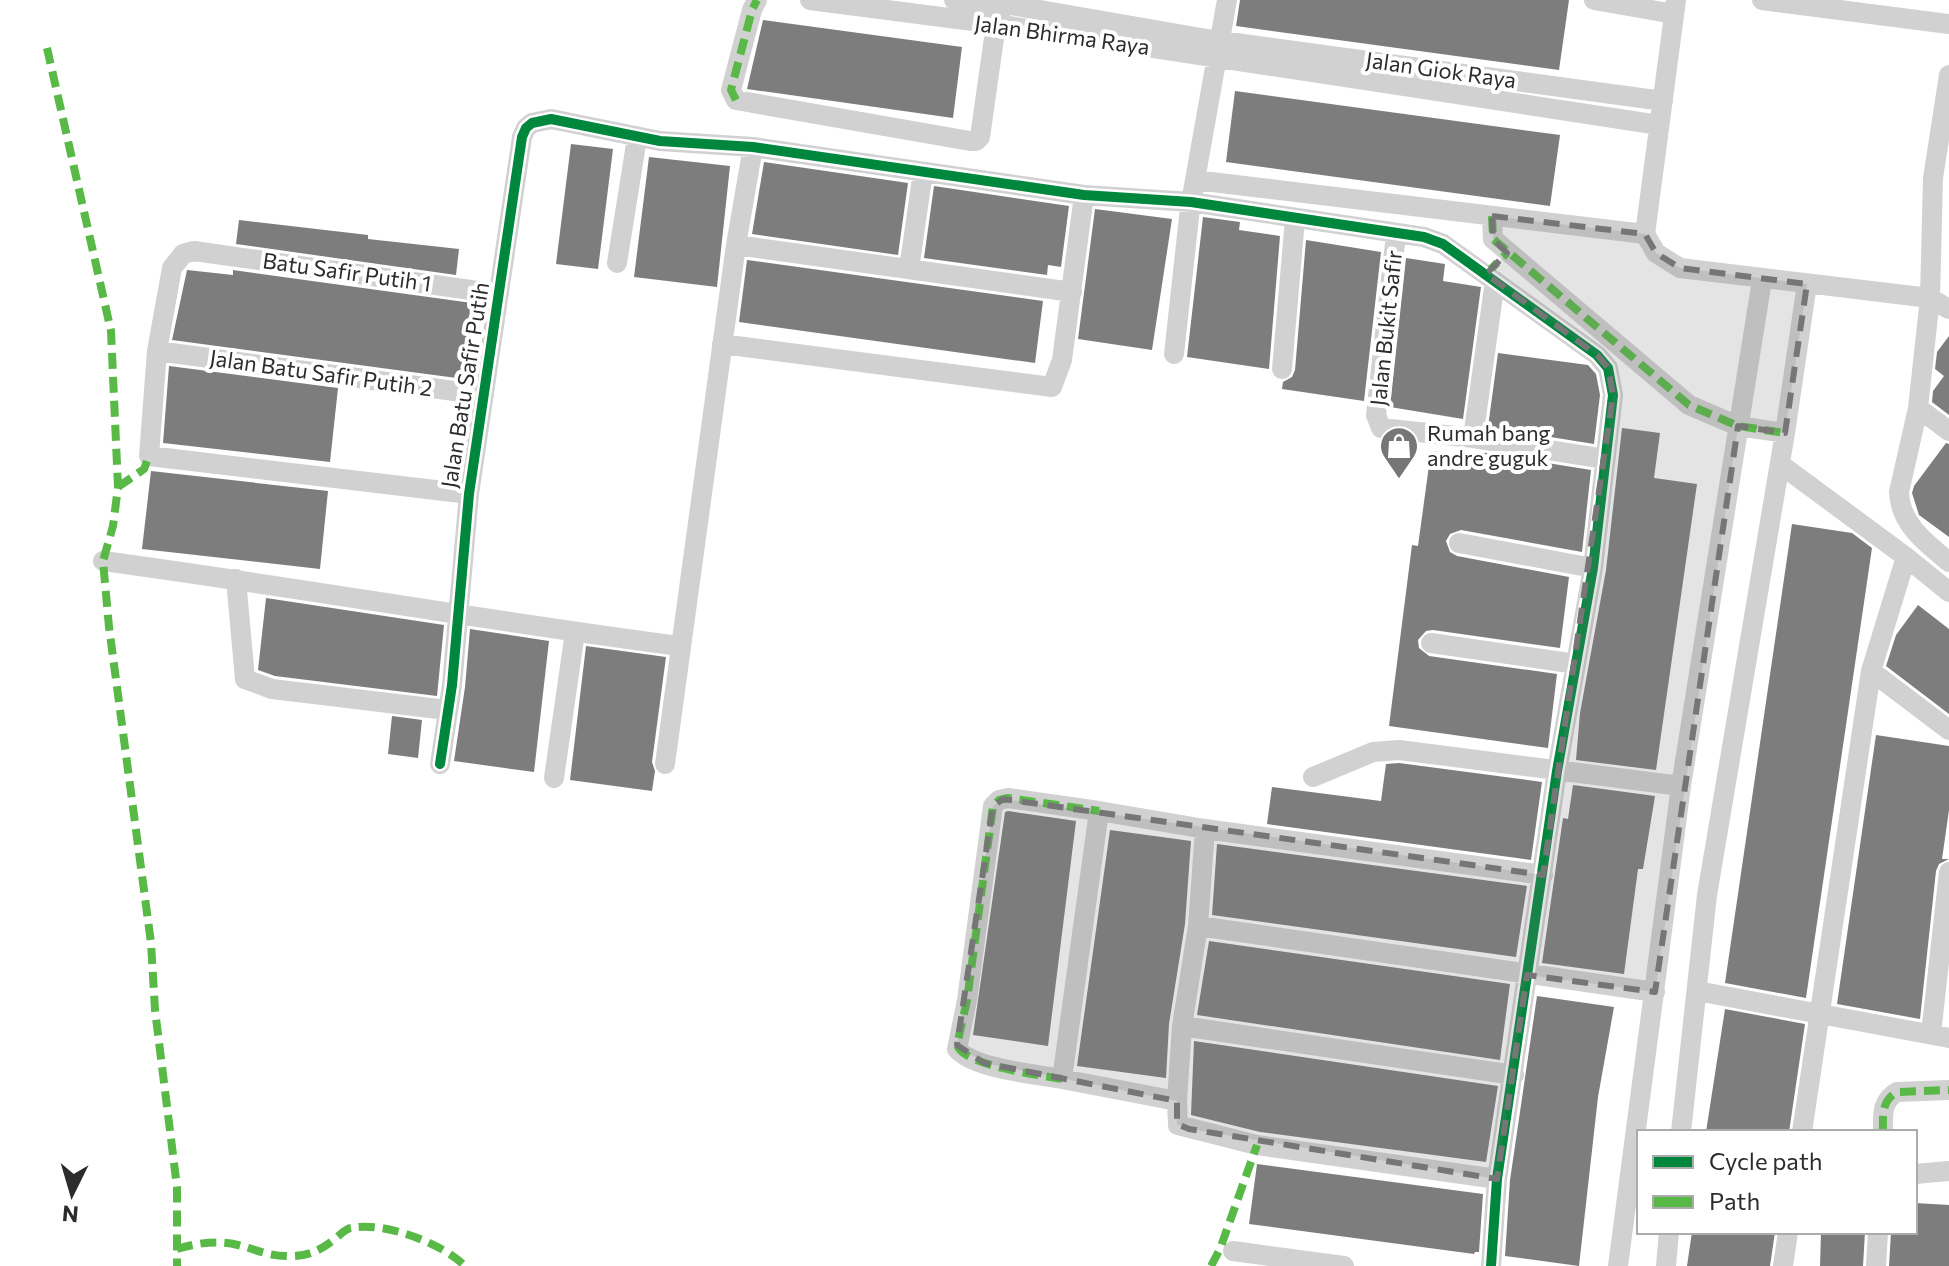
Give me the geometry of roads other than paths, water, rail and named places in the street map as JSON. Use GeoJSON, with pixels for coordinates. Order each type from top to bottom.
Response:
{"type":"FeatureCollection","features":[{"type":"Feature","properties":{"kind":"street"},"geometry":{"type":"LineString","coordinates":[[757,0],[731,90],[736,100],[970,141],[976,141],[981,131],[996,24],[1006,2]]}},
{"type":"Feature","properties":{"kind":"street","name":"Jalan Bhirma Raya"},"geometry":{"type":"LineString","coordinates":[[810,0],[1219,49]]}},
{"type":"Feature","properties":{"kind":"street","name":"Jalan Bhirma Raya"},"geometry":{"type":"LineString","coordinates":[[954,0],[1006,2],[1219,49]]}},
{"type":"Feature","properties":{"kind":"street"},"geometry":{"type":"LineString","coordinates":[[1174,354],[1193,191],[1227,0]]}},
{"type":"Feature","properties":{"kind":"street"},"geometry":{"type":"LineString","coordinates":[[1594,0],[1675,7],[1645,234],[1656,253],[1680,268],[1930,298],[1949,309]]}},
{"type":"Feature","properties":{"kind":"street"},"geometry":{"type":"LineString","coordinates":[[1762,0],[1811,3],[1949,24]]}},
{"type":"Feature","properties":{"kind":"street","name":"Jalan Giok Raya"},"geometry":{"type":"LineString","coordinates":[[1219,49],[1663,101]]}},
{"type":"Feature","properties":{"kind":"street","name":"Jalan Giok Raya"},"geometry":{"type":"LineString","coordinates":[[1219,49],[1659,125]]}},
{"type":"Feature","properties":{"kind":"street"},"geometry":{"type":"LineString","coordinates":[[1949,75],[1918,408],[1899,492],[1899,504],[1907,521],[1923,541],[1949,562]]}},
{"type":"Feature","properties":{"kind":"street"},"geometry":{"type":"LineString","coordinates":[[1575,112],[1577,89]]}},
{"type":"Feature","properties":{"kind":"street","name":"Jalan Batu Safir Putih"},"geometry":{"type":"LineString","coordinates":[[440,764],[469,494],[522,137],[532,123],[551,119],[637,138]]}},
{"type":"Feature","properties":{"kind":"street"},"geometry":{"type":"LineString","coordinates":[[617,263],[637,138],[753,147],[1084,195],[1193,191],[1492,216],[1645,234]]}},
{"type":"Feature","properties":{"kind":"street"},"geometry":{"type":"LineString","coordinates":[[665,764],[736,245],[753,147]]}},
{"type":"Feature","properties":{"kind":"street"},"geometry":{"type":"LineString","coordinates":[[909,269],[923,172]]}},
{"type":"Feature","properties":{"kind":"street"},"geometry":{"type":"LineString","coordinates":[[1193,191],[1295,219],[1434,240],[1496,267],[1689,405],[1780,445],[1949,592]]}},
{"type":"Feature","properties":{"kind":"street"},"geometry":{"type":"LineString","coordinates":[[722,344],[1052,387],[1062,360],[1084,195]]}},
{"type":"Feature","properties":{"kind":"street"},"geometry":{"type":"LineString","coordinates":[[1492,216],[1496,267],[1473,438],[1605,459]]}},
{"type":"Feature","properties":{"kind":"street"},"geometry":{"type":"LineString","coordinates":[[1282,369],[1295,219]]}},
{"type":"Feature","properties":{"kind":"street","name":"Jalan Bukit Safir"},"geometry":{"type":"LineString","coordinates":[[1396,234],[1377,422],[1381,428],[1473,438]]}},
{"type":"Feature","properties":{"kind":"street"},"geometry":{"type":"LineString","coordinates":[[736,245],[1072,292]]}},
{"type":"Feature","properties":{"kind":"street","name":"Batu Safir Putih 1"},"geometry":{"type":"LineString","coordinates":[[157,351],[172,268],[183,254],[194,251],[499,294]]}},
{"type":"Feature","properties":{"kind":"street"},"geometry":{"type":"LineString","coordinates":[[1491,1266],[1497,1179],[1557,771],[1593,568],[1613,395],[1608,368],[1496,267]]}},
{"type":"Feature","properties":{"kind":"street"},"geometry":{"type":"LineString","coordinates":[[1618,1266],[1681,786],[1742,427],[1762,280]]}},
{"type":"Feature","properties":{"kind":"street"},"geometry":{"type":"LineString","coordinates":[[1681,1130],[1707,895],[1807,284]]}},
{"type":"Feature","properties":{"kind":"street"},"geometry":{"type":"LineString","coordinates":[[157,351],[149,456],[469,494]]}},
{"type":"Feature","properties":{"kind":"street","name":"Jalan Batu Safir Putih 2"},"geometry":{"type":"LineString","coordinates":[[157,351],[484,395]]}},
{"type":"Feature","properties":{"kind":"street"},"geometry":{"type":"LineString","coordinates":[[1918,408],[1949,431]]}},
{"type":"Feature","properties":{"kind":"street"},"geometry":{"type":"LineString","coordinates":[[1459,543],[1593,568]]}},
{"type":"Feature","properties":{"kind":"street"},"geometry":{"type":"LineString","coordinates":[[1802,1130],[1871,671],[1906,557]]}},
{"type":"Feature","properties":{"kind":"street"},"geometry":{"type":"LineString","coordinates":[[103,561],[679,646]]}},
{"type":"Feature","properties":{"kind":"street"},"geometry":{"type":"LineString","coordinates":[[236,579],[245,679],[272,689],[447,710]]}},
{"type":"Feature","properties":{"kind":"street"},"geometry":{"type":"LineString","coordinates":[[554,778],[575,632]]}},
{"type":"Feature","properties":{"kind":"street"},"geometry":{"type":"LineString","coordinates":[[1431,643],[1576,664]]}},
{"type":"Feature","properties":{"kind":"street"},"geometry":{"type":"LineString","coordinates":[[1871,671],[1949,730]]}},
{"type":"Feature","properties":{"kind":"street"},"geometry":{"type":"LineString","coordinates":[[1313,777],[1373,752],[1388,750],[1681,786]]}},
{"type":"Feature","properties":{"kind":"street"},"geometry":{"type":"LineString","coordinates":[[1177,1101],[984,1063],[962,1054],[957,1045],[967,1000],[993,806],[999,800],[1008,798],[1205,829],[1543,875]]}},
{"type":"Feature","properties":{"kind":"street"},"geometry":{"type":"LineString","coordinates":[[1062,1079],[1099,811]]}},
{"type":"Feature","properties":{"kind":"street"},"geometry":{"type":"LineString","coordinates":[[1205,829],[1198,926],[1182,1026],[1177,1124],[1257,1145],[1497,1179]]}},
{"type":"Feature","properties":{"kind":"street"},"geometry":{"type":"LineString","coordinates":[[1697,991],[1940,1036],[1949,872]]}},
{"type":"Feature","properties":{"kind":"street"},"geometry":{"type":"LineString","coordinates":[[1198,926],[1655,992]]}},
{"type":"Feature","properties":{"kind":"street"},"geometry":{"type":"LineString","coordinates":[[1182,1026],[1514,1075]]}},
{"type":"Feature","properties":{"kind":"street"},"geometry":{"type":"LineString","coordinates":[[1883,1130],[1883,1111],[1892,1095],[1897,1092],[1949,1090]]}},
{"type":"Feature","properties":{"kind":"street"},"geometry":{"type":"LineString","coordinates":[[1917,1174],[1949,1171]]}},
{"type":"Feature","properties":{"kind":"street"},"geometry":{"type":"LineString","coordinates":[[1666,1266],[1669,1234]]}},
{"type":"Feature","properties":{"kind":"street"},"geometry":{"type":"LineString","coordinates":[[1783,1266],[1788,1234]]}},
{"type":"Feature","properties":{"kind":"street"},"geometry":{"type":"LineString","coordinates":[[1876,1266],[1878,1234]]}},
{"type":"Feature","properties":{"kind":"street"},"geometry":{"type":"LineString","coordinates":[[1233,1251],[1344,1266]]}},
{"type":"Feature","properties":{"kind":"place","name":"Rumah bang andre guguk"},"geometry":{"type":"Point","coordinates":[1399,480]}}]}
